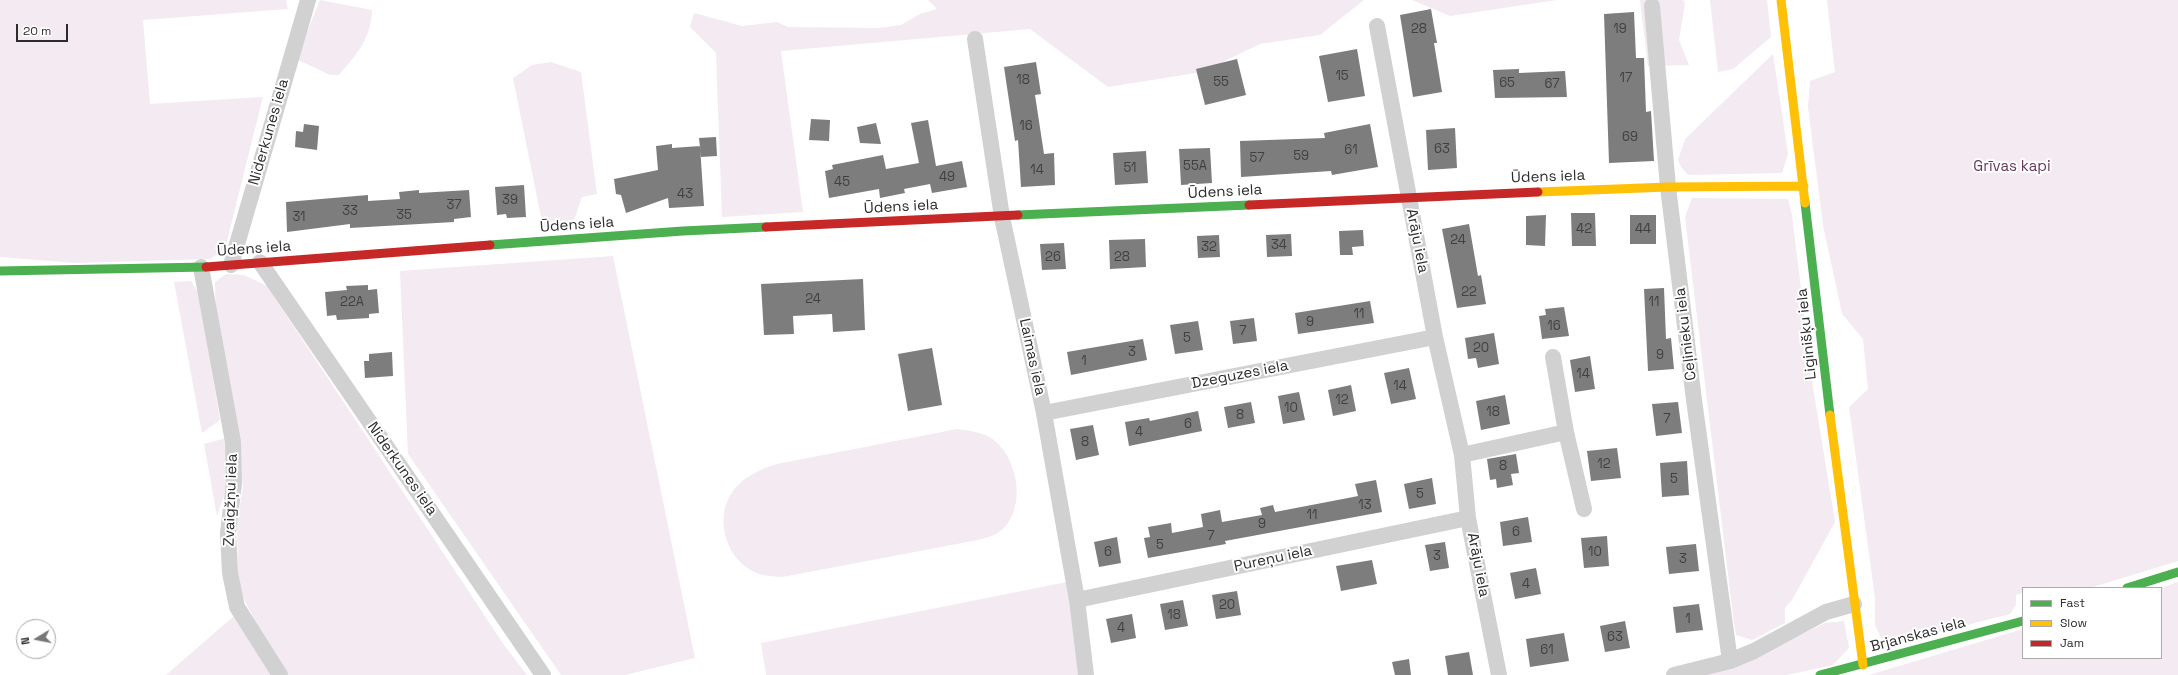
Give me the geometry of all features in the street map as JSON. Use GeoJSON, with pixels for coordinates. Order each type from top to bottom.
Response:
{"type":"FeatureCollection","features":[{"type":"Feature","properties":{"kind":"street","name":"Niderkunes iela"},"geometry":{"type":"LineString","coordinates":[[231,265],[308,0]]}},
{"type":"Feature","properties":{"kind":"street","name":"Liginišķu iela"},"geometry":{"type":"LineString","coordinates":[[1781,0],[1854,604],[1863,665]]}},
{"type":"Feature","properties":{"kind":"street","name":"Ceļinieku iela"},"geometry":{"type":"LineString","coordinates":[[1652,6],[1668,187],[1694,400],[1730,661]]}},
{"type":"Feature","properties":{"kind":"street","name":"Arāju iela"},"geometry":{"type":"LineString","coordinates":[[1377,26],[1435,337],[1462,454],[1468,518],[1500,675]]}},
{"type":"Feature","properties":{"kind":"street","name":"Laimas iela"},"geometry":{"type":"LineString","coordinates":[[975,39],[1002,217],[1044,413],[1077,600],[1086,675]]}},
{"type":"Feature","properties":{"kind":"street","name":"Ūdens iela"},"geometry":{"type":"LineString","coordinates":[[0,272],[201,267],[683,231],[1002,217],[1409,196],[1668,187],[1804,186]]}},
{"type":"Feature","properties":{"kind":"street","name":"Niderkunes iela"},"geometry":{"type":"LineString","coordinates":[[260,262],[544,675]]}},
{"type":"Feature","properties":{"kind":"street","name":"Zvaigžņu iela"},"geometry":{"type":"LineString","coordinates":[[201,267],[233,442],[234,483],[228,533],[230,572],[238,607],[280,675]]}},
{"type":"Feature","properties":{"kind":"street","name":"Dzeguzes iela"},"geometry":{"type":"LineString","coordinates":[[1044,413],[1435,337]]}},
{"type":"Feature","properties":{"kind":"street"},"geometry":{"type":"LineString","coordinates":[[1553,357],[1566,432],[1584,509]]}},
{"type":"Feature","properties":{"kind":"street"},"geometry":{"type":"LineString","coordinates":[[1462,454],[1566,432]]}},
{"type":"Feature","properties":{"kind":"street","name":"Pureņu iela"},"geometry":{"type":"LineString","coordinates":[[1077,600],[1468,518]]}},
{"type":"Feature","properties":{"kind":"street"},"geometry":{"type":"LineString","coordinates":[[2130,587],[2178,572]]}},
{"type":"Feature","properties":{"kind":"street"},"geometry":{"type":"LineString","coordinates":[[1674,675],[1730,661],[1754,651],[1826,612],[1854,604]]}},
{"type":"Feature","properties":{"kind":"street","name":"Brjanskas iela"},"geometry":{"type":"LineString","coordinates":[[1820,675],[1863,665],[2022,621]]}},
{"type":"Feature","properties":{"kind":"green space"},"geometry":{"type":"Polygon","coordinates":[[[0,0],[286,0],[288,9],[143,20],[150,104],[263,97],[225,249],[210,259],[74,263],[0,257],[0,0]]]}},
{"type":"Feature","properties":{"kind":"green space"},"geometry":{"type":"Polygon","coordinates":[[[320,0],[372,10],[369,29],[362,46],[339,75],[330,75],[296,59],[320,0]]]}},
{"type":"Feature","properties":{"kind":"green space"},"geometry":{"type":"Polygon","coordinates":[[[928,0],[1364,0],[1320,35],[1260,44],[1202,72],[1108,87],[1030,29],[781,51],[803,212],[722,217],[716,53],[690,27],[694,13],[742,26],[777,22],[788,27],[878,28],[901,25],[920,14],[937,9],[928,0]]]}},
{"type":"Feature","properties":{"kind":"green space"},"geometry":{"type":"Polygon","coordinates":[[[1412,0],[1557,0],[1450,16],[1412,0]]]}},
{"type":"Feature","properties":{"kind":"green space"},"geometry":{"type":"Polygon","coordinates":[[[1640,0],[1683,0],[1685,3],[1679,40],[1689,65],[1648,66],[1640,0]]]}},
{"type":"Feature","properties":{"kind":"green space"},"geometry":{"type":"Polygon","coordinates":[[[1710,0],[1767,0],[1771,37],[1733,69],[1718,72],[1710,0]]]}},
{"type":"Feature","properties":{"kind":"green space","name":"Grīvas kapi"},"geometry":{"type":"Polygon","coordinates":[[[1827,0],[2178,0],[2178,561],[2093,587],[2022,587],[2022,593],[2016,595],[2016,605],[2010,614],[1905,641],[1881,638],[1875,625],[1875,598],[1849,407],[1868,389],[1863,339],[1842,314],[1823,225],[1808,107],[1810,81],[1835,72],[1827,0]]]}},
{"type":"Feature","properties":{"kind":"green space"},"geometry":{"type":"Polygon","coordinates":[[[1773,54],[1788,154],[1782,173],[1688,175],[1681,167],[1678,160],[1685,139],[1773,54]]]}},
{"type":"Feature","properties":{"kind":"green space"},"geometry":{"type":"Polygon","coordinates":[[[551,62],[581,72],[597,194],[582,197],[570,231],[543,227],[513,78],[532,65],[551,62]]]}},
{"type":"Feature","properties":{"kind":"green space"},"geometry":{"type":"Polygon","coordinates":[[[1692,198],[1788,199],[1792,215],[1813,387],[1835,522],[1792,600],[1785,608],[1785,623],[1752,640],[1736,635],[1733,616],[1685,217],[1692,198]]]}},
{"type":"Feature","properties":{"kind":"green space"},"geometry":{"type":"Polygon","coordinates":[[[613,256],[695,658],[625,675],[561,675],[408,454],[400,271],[613,256]]]}},
{"type":"Feature","properties":{"kind":"green space"},"geometry":{"type":"Polygon","coordinates":[[[226,274],[244,275],[267,286],[504,645],[527,675],[282,675],[242,595],[238,574],[237,525],[243,486],[216,317],[215,282],[226,274]]]}},
{"type":"Feature","properties":{"kind":"green space"},"geometry":{"type":"Polygon","coordinates":[[[191,281],[199,294],[220,420],[202,433],[174,282],[191,281]]]}},
{"type":"Feature","properties":{"kind":"green space"},"geometry":{"type":"Polygon","coordinates":[[[957,429],[977,432],[991,438],[1003,450],[1010,461],[1016,486],[1014,512],[1008,523],[996,534],[987,538],[973,541],[782,577],[769,576],[753,571],[740,562],[733,554],[725,533],[724,511],[727,501],[737,486],[759,471],[777,464],[957,429]]]}},
{"type":"Feature","properties":{"kind":"green space"},"geometry":{"type":"Polygon","coordinates":[[[226,438],[226,490],[217,516],[204,444],[226,438]]]}},
{"type":"Feature","properties":{"kind":"green space"},"geometry":{"type":"Polygon","coordinates":[[[1067,582],[1078,675],[766,675],[761,643],[1067,582]]]}},
{"type":"Feature","properties":{"kind":"green space"},"geometry":{"type":"Polygon","coordinates":[[[2178,582],[2178,675],[1869,675],[2022,629],[2022,659],[2162,659],[2162,588],[2178,582]]]}},
{"type":"Feature","properties":{"kind":"green space"},"geometry":{"type":"Polygon","coordinates":[[[234,616],[271,675],[166,675],[234,616]]]}},
{"type":"Feature","properties":{"kind":"green space"},"geometry":{"type":"Polygon","coordinates":[[[1844,621],[1849,648],[1833,665],[1787,675],[1696,675],[1749,659],[1825,623],[1844,621]]]}},
{"type":"Feature","properties":{"kind":"building"},"geometry":{"type":"Polygon","coordinates":[[[1431,9],[1437,43],[1434,43],[1442,92],[1413,97],[1400,15],[1431,9]]]}},
{"type":"Feature","properties":{"kind":"building"},"geometry":{"type":"Polygon","coordinates":[[[1634,12],[1636,58],[1644,58],[1646,112],[1651,111],[1654,161],[1609,163],[1604,14],[1634,12]]]}},
{"type":"Feature","properties":{"kind":"building"},"geometry":{"type":"Polygon","coordinates":[[[1357,49],[1365,96],[1328,102],[1319,56],[1357,49]]]}},
{"type":"Feature","properties":{"kind":"building"},"geometry":{"type":"Polygon","coordinates":[[[1237,59],[1246,95],[1205,105],[1196,69],[1237,59]]]}},
{"type":"Feature","properties":{"kind":"building"},"geometry":{"type":"Polygon","coordinates":[[[1036,62],[1041,94],[1035,95],[1044,154],[1054,153],[1055,185],[1021,187],[1018,140],[1015,141],[1004,67],[1036,62]]]}},
{"type":"Feature","properties":{"kind":"building"},"geometry":{"type":"Polygon","coordinates":[[[1519,69],[1519,73],[1565,71],[1567,97],[1495,98],[1493,70],[1519,69]]]}},
{"type":"Feature","properties":{"kind":"building"},"geometry":{"type":"Polygon","coordinates":[[[811,119],[830,120],[829,141],[809,140],[811,119]]]}},
{"type":"Feature","properties":{"kind":"building"},"geometry":{"type":"Polygon","coordinates":[[[928,120],[936,166],[962,161],[967,187],[932,193],[930,184],[904,189],[905,193],[880,198],[879,189],[829,198],[825,171],[833,169],[832,165],[883,155],[886,169],[919,163],[911,123],[928,120]]]}},
{"type":"Feature","properties":{"kind":"building"},"geometry":{"type":"Polygon","coordinates":[[[876,123],[881,144],[860,143],[857,127],[876,123]]]}},
{"type":"Feature","properties":{"kind":"building"},"geometry":{"type":"Polygon","coordinates":[[[304,124],[319,126],[317,150],[295,147],[296,131],[303,132],[304,124]]]}},
{"type":"Feature","properties":{"kind":"building"},"geometry":{"type":"Polygon","coordinates":[[[1370,124],[1378,167],[1332,175],[1331,171],[1241,177],[1240,141],[1325,138],[1324,133],[1370,124]]]}},
{"type":"Feature","properties":{"kind":"building"},"geometry":{"type":"Polygon","coordinates":[[[1455,128],[1457,168],[1428,170],[1426,130],[1455,128]]]}},
{"type":"Feature","properties":{"kind":"building"},"geometry":{"type":"Polygon","coordinates":[[[716,137],[717,156],[701,157],[699,138],[716,137]]]}},
{"type":"Feature","properties":{"kind":"building"},"geometry":{"type":"Polygon","coordinates":[[[672,144],[672,148],[700,146],[704,206],[669,208],[668,198],[626,213],[621,195],[616,194],[614,179],[658,170],[656,146],[672,144]]]}},
{"type":"Feature","properties":{"kind":"building"},"geometry":{"type":"Polygon","coordinates":[[[1210,148],[1212,183],[1181,185],[1179,149],[1210,148]]]}},
{"type":"Feature","properties":{"kind":"building"},"geometry":{"type":"Polygon","coordinates":[[[1146,151],[1148,183],[1115,185],[1113,153],[1146,151]]]}},
{"type":"Feature","properties":{"kind":"building"},"geometry":{"type":"Polygon","coordinates":[[[524,185],[526,217],[507,218],[506,214],[497,215],[495,187],[524,185]]]}},
{"type":"Feature","properties":{"kind":"building"},"geometry":{"type":"Polygon","coordinates":[[[419,190],[419,193],[469,190],[471,217],[454,219],[454,222],[350,228],[350,224],[287,232],[286,202],[368,195],[368,201],[400,199],[399,192],[419,190]]]}},
{"type":"Feature","properties":{"kind":"building"},"geometry":{"type":"Polygon","coordinates":[[[1571,213],[1595,213],[1596,246],[1572,246],[1571,213]]]}},
{"type":"Feature","properties":{"kind":"building"},"geometry":{"type":"Polygon","coordinates":[[[1546,215],[1545,246],[1526,245],[1526,216],[1546,215]]]}},
{"type":"Feature","properties":{"kind":"building"},"geometry":{"type":"Polygon","coordinates":[[[1630,215],[1656,215],[1656,244],[1630,244],[1630,215]]]}},
{"type":"Feature","properties":{"kind":"building"},"geometry":{"type":"Polygon","coordinates":[[[1469,224],[1478,276],[1481,275],[1486,304],[1457,308],[1442,229],[1469,224]]]}},
{"type":"Feature","properties":{"kind":"building"},"geometry":{"type":"Polygon","coordinates":[[[1363,230],[1364,246],[1352,247],[1353,255],[1340,255],[1339,231],[1363,230]]]}},
{"type":"Feature","properties":{"kind":"building"},"geometry":{"type":"Polygon","coordinates":[[[1291,234],[1292,256],[1267,257],[1266,235],[1291,234]]]}},
{"type":"Feature","properties":{"kind":"building"},"geometry":{"type":"Polygon","coordinates":[[[1219,235],[1220,257],[1198,258],[1197,236],[1219,235]]]}},
{"type":"Feature","properties":{"kind":"building"},"geometry":{"type":"Polygon","coordinates":[[[1145,239],[1146,267],[1110,269],[1109,240],[1145,239]]]}},
{"type":"Feature","properties":{"kind":"building"},"geometry":{"type":"Polygon","coordinates":[[[1064,243],[1066,269],[1042,270],[1040,244],[1064,243]]]}},
{"type":"Feature","properties":{"kind":"building"},"geometry":{"type":"Polygon","coordinates":[[[863,279],[865,330],[833,332],[832,314],[793,316],[794,334],[764,335],[761,284],[863,279]]]}},
{"type":"Feature","properties":{"kind":"building"},"geometry":{"type":"Polygon","coordinates":[[[368,285],[368,290],[377,289],[379,313],[369,314],[369,318],[337,320],[336,315],[327,316],[325,292],[347,290],[346,286],[368,285]]]}},
{"type":"Feature","properties":{"kind":"building"},"geometry":{"type":"Polygon","coordinates":[[[1664,288],[1666,339],[1671,338],[1674,369],[1648,371],[1644,289],[1664,288]]]}},
{"type":"Feature","properties":{"kind":"building"},"geometry":{"type":"Polygon","coordinates":[[[1370,301],[1374,323],[1298,334],[1295,313],[1370,301]]]}},
{"type":"Feature","properties":{"kind":"building"},"geometry":{"type":"Polygon","coordinates":[[[1564,307],[1569,336],[1542,339],[1539,316],[1546,315],[1545,309],[1564,307]]]}},
{"type":"Feature","properties":{"kind":"building"},"geometry":{"type":"Polygon","coordinates":[[[1254,318],[1257,341],[1233,344],[1230,321],[1254,318]]]}},
{"type":"Feature","properties":{"kind":"building"},"geometry":{"type":"Polygon","coordinates":[[[1198,321],[1203,350],[1175,354],[1170,325],[1198,321]]]}},
{"type":"Feature","properties":{"kind":"building"},"geometry":{"type":"Polygon","coordinates":[[[1494,333],[1499,364],[1478,368],[1476,358],[1468,359],[1465,338],[1494,333]]]}},
{"type":"Feature","properties":{"kind":"building"},"geometry":{"type":"Polygon","coordinates":[[[1143,339],[1147,360],[1071,375],[1067,352],[1143,339]]]}},
{"type":"Feature","properties":{"kind":"building"},"geometry":{"type":"Polygon","coordinates":[[[932,348],[942,405],[908,411],[898,354],[932,348]]]}},
{"type":"Feature","properties":{"kind":"building"},"geometry":{"type":"Polygon","coordinates":[[[392,352],[393,376],[365,378],[364,361],[369,361],[369,354],[392,352]]]}},
{"type":"Feature","properties":{"kind":"building"},"geometry":{"type":"Polygon","coordinates":[[[1590,356],[1595,389],[1575,392],[1570,360],[1590,356]]]}},
{"type":"Feature","properties":{"kind":"building"},"geometry":{"type":"Polygon","coordinates":[[[1409,368],[1416,399],[1391,404],[1384,373],[1409,368]]]}},
{"type":"Feature","properties":{"kind":"building"},"geometry":{"type":"Polygon","coordinates":[[[1351,385],[1356,411],[1333,416],[1328,390],[1351,385]]]}},
{"type":"Feature","properties":{"kind":"building"},"geometry":{"type":"Polygon","coordinates":[[[1299,392],[1305,420],[1283,424],[1278,396],[1299,392]]]}},
{"type":"Feature","properties":{"kind":"building"},"geometry":{"type":"Polygon","coordinates":[[[1505,395],[1510,424],[1481,430],[1476,401],[1505,395]]]}},
{"type":"Feature","properties":{"kind":"building"},"geometry":{"type":"Polygon","coordinates":[[[1251,402],[1255,423],[1228,428],[1224,407],[1251,402]]]}},
{"type":"Feature","properties":{"kind":"building"},"geometry":{"type":"Polygon","coordinates":[[[1678,402],[1682,433],[1656,436],[1652,404],[1678,402]]]}},
{"type":"Feature","properties":{"kind":"building"},"geometry":{"type":"Polygon","coordinates":[[[1198,411],[1202,431],[1129,446],[1125,422],[1149,418],[1150,421],[1198,411]]]}},
{"type":"Feature","properties":{"kind":"building"},"geometry":{"type":"Polygon","coordinates":[[[1093,425],[1099,455],[1076,460],[1070,429],[1093,425]]]}},
{"type":"Feature","properties":{"kind":"building"},"geometry":{"type":"Polygon","coordinates":[[[1617,448],[1621,478],[1591,481],[1587,451],[1617,448]]]}},
{"type":"Feature","properties":{"kind":"building"},"geometry":{"type":"Polygon","coordinates":[[[1516,454],[1519,473],[1511,474],[1513,485],[1497,488],[1496,479],[1490,480],[1487,459],[1516,454]]]}},
{"type":"Feature","properties":{"kind":"building"},"geometry":{"type":"Polygon","coordinates":[[[1687,461],[1689,495],[1662,497],[1660,463],[1687,461]]]}},
{"type":"Feature","properties":{"kind":"building"},"geometry":{"type":"Polygon","coordinates":[[[1432,478],[1436,504],[1409,509],[1404,484],[1432,478]]]}},
{"type":"Feature","properties":{"kind":"building"},"geometry":{"type":"Polygon","coordinates":[[[1376,480],[1382,512],[1225,541],[1226,544],[1148,558],[1144,538],[1150,537],[1148,527],[1171,523],[1172,533],[1203,527],[1201,514],[1220,510],[1222,522],[1262,515],[1260,508],[1273,505],[1275,512],[1358,496],[1355,484],[1376,480]]]}},
{"type":"Feature","properties":{"kind":"building"},"geometry":{"type":"Polygon","coordinates":[[[1528,517],[1532,542],[1503,546],[1500,522],[1528,517]]]}},
{"type":"Feature","properties":{"kind":"building"},"geometry":{"type":"Polygon","coordinates":[[[1607,536],[1609,566],[1584,568],[1581,538],[1607,536]]]}},
{"type":"Feature","properties":{"kind":"building"},"geometry":{"type":"Polygon","coordinates":[[[1117,537],[1121,563],[1099,567],[1094,542],[1117,537]]]}},
{"type":"Feature","properties":{"kind":"building"},"geometry":{"type":"Polygon","coordinates":[[[1445,542],[1449,568],[1430,571],[1425,545],[1445,542]]]}},
{"type":"Feature","properties":{"kind":"building"},"geometry":{"type":"Polygon","coordinates":[[[1696,544],[1699,571],[1669,574],[1666,547],[1696,544]]]}},
{"type":"Feature","properties":{"kind":"building"},"geometry":{"type":"Polygon","coordinates":[[[1372,560],[1377,584],[1341,591],[1336,566],[1372,560]]]}},
{"type":"Feature","properties":{"kind":"building"},"geometry":{"type":"Polygon","coordinates":[[[1536,568],[1541,594],[1515,599],[1510,573],[1536,568]]]}},
{"type":"Feature","properties":{"kind":"building"},"geometry":{"type":"Polygon","coordinates":[[[1237,591],[1241,615],[1216,619],[1212,595],[1237,591]]]}},
{"type":"Feature","properties":{"kind":"building"},"geometry":{"type":"Polygon","coordinates":[[[1183,600],[1188,626],[1165,630],[1160,604],[1183,600]]]}},
{"type":"Feature","properties":{"kind":"building"},"geometry":{"type":"Polygon","coordinates":[[[1699,604],[1703,630],[1676,633],[1673,607],[1699,604]]]}},
{"type":"Feature","properties":{"kind":"building"},"geometry":{"type":"Polygon","coordinates":[[[1132,614],[1136,638],[1111,643],[1106,619],[1132,614]]]}},
{"type":"Feature","properties":{"kind":"building"},"geometry":{"type":"Polygon","coordinates":[[[1625,621],[1630,648],[1605,652],[1600,626],[1625,621]]]}},
{"type":"Feature","properties":{"kind":"building"},"geometry":{"type":"Polygon","coordinates":[[[1564,633],[1569,661],[1530,667],[1526,639],[1564,633]]]}},
{"type":"Feature","properties":{"kind":"building"},"geometry":{"type":"Polygon","coordinates":[[[1469,652],[1473,675],[1448,675],[1445,656],[1469,652]]]}},
{"type":"Feature","properties":{"kind":"building"},"geometry":{"type":"Polygon","coordinates":[[[1409,659],[1411,675],[1395,675],[1392,662],[1409,659]]]}},
{"type":"Feature","properties":{"kind":"traffic: fast"},"geometry":{"type":"LineString","coordinates":[[1805,203],[1830,415]]}},
{"type":"Feature","properties":{"kind":"traffic: fast"},"geometry":{"type":"LineString","coordinates":[[1018,215],[1249,205]]}},
{"type":"Feature","properties":{"kind":"traffic: fast"},"geometry":{"type":"LineString","coordinates":[[490,245],[683,231],[766,227]]}},
{"type":"Feature","properties":{"kind":"traffic: fast"},"geometry":{"type":"LineString","coordinates":[[0,271],[206,267]]}},
{"type":"Feature","properties":{"kind":"traffic: fast"},"geometry":{"type":"LineString","coordinates":[[2130,587],[2178,572]]}},
{"type":"Feature","properties":{"kind":"traffic: fast"},"geometry":{"type":"LineString","coordinates":[[1820,675],[2022,621]]}},
{"type":"Feature","properties":{"kind":"traffic: slow"},"geometry":{"type":"LineString","coordinates":[[1781,0],[1805,203]]}},
{"type":"Feature","properties":{"kind":"traffic: slow"},"geometry":{"type":"LineString","coordinates":[[1538,192],[1668,187],[1804,186]]}},
{"type":"Feature","properties":{"kind":"traffic: slow"},"geometry":{"type":"LineString","coordinates":[[1830,415],[1863,665]]}},
{"type":"Feature","properties":{"kind":"traffic: jam"},"geometry":{"type":"LineString","coordinates":[[1249,205],[1538,192]]}},
{"type":"Feature","properties":{"kind":"traffic: jam"},"geometry":{"type":"LineString","coordinates":[[766,227],[1018,215]]}},
{"type":"Feature","properties":{"kind":"traffic: jam"},"geometry":{"type":"LineString","coordinates":[[206,267],[490,245]]}}]}
